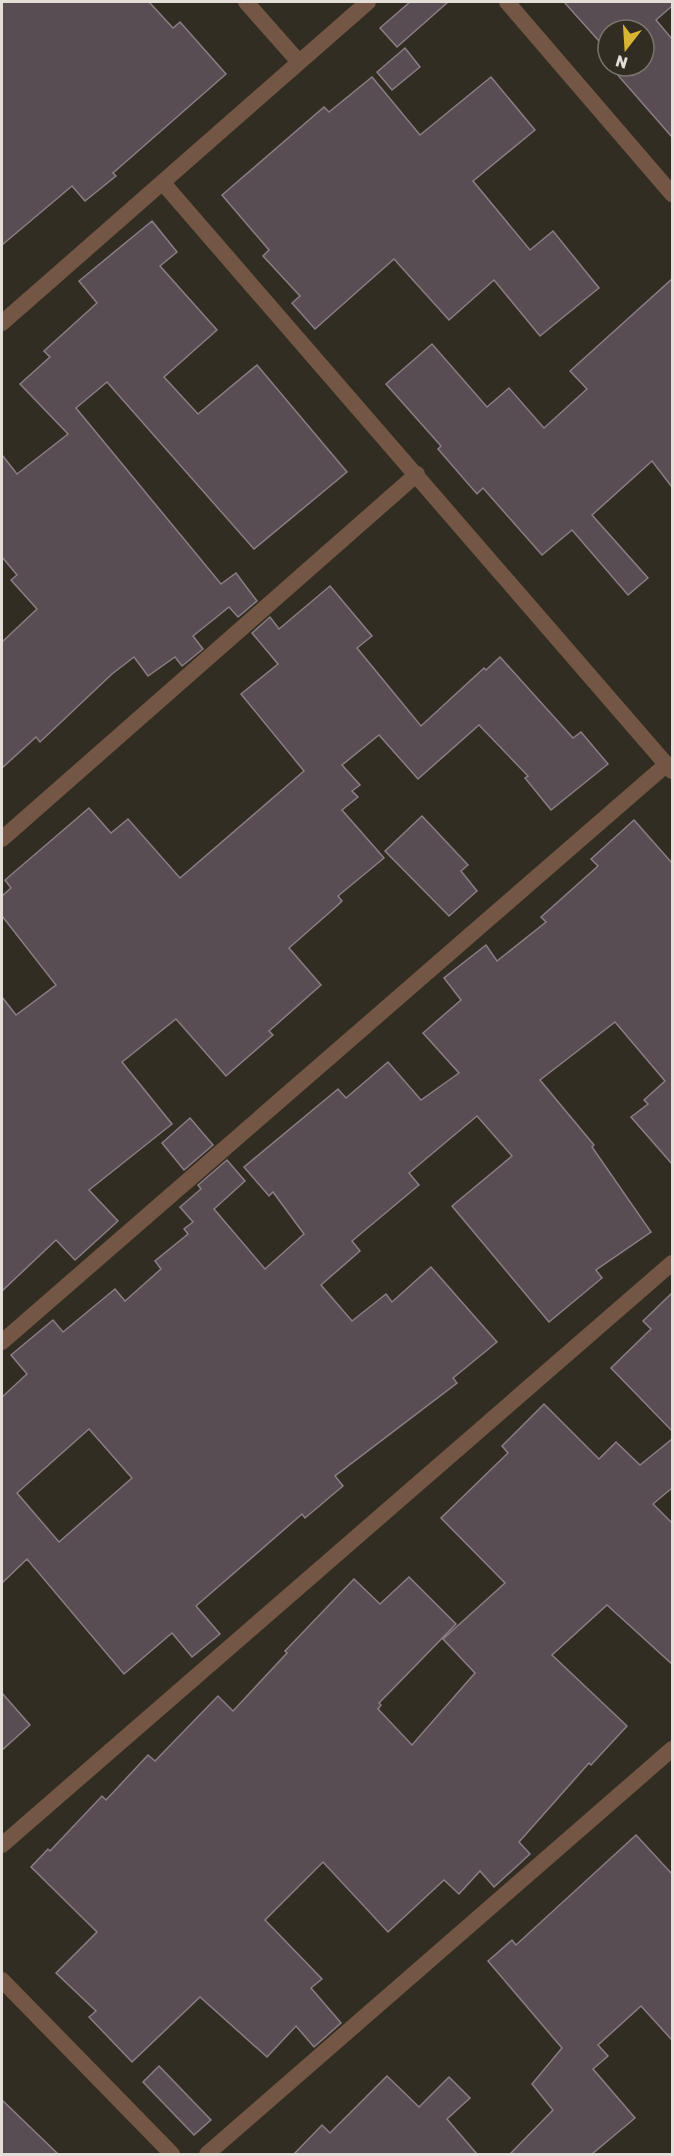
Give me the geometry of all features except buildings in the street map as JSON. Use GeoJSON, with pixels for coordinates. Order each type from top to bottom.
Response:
{"type":"FeatureCollection","features":[{"type":"Feature","properties":{"kind":"street"},"geometry":{"type":"LineString","coordinates":[[246,2],[299,62]]}},
{"type":"Feature","properties":{"kind":"street"},"geometry":{"type":"LineString","coordinates":[[2,322],[368,2]]}},
{"type":"Feature","properties":{"kind":"street"},"geometry":{"type":"LineString","coordinates":[[507,2],[672,194]]}},
{"type":"Feature","properties":{"kind":"street"},"geometry":{"type":"LineString","coordinates":[[2,1342],[670,768],[163,183]]}},
{"type":"Feature","properties":{"kind":"street"},"geometry":{"type":"LineString","coordinates":[[2,839],[417,474]]}},
{"type":"Feature","properties":{"kind":"street"},"geometry":{"type":"LineString","coordinates":[[2,1845],[672,1263]]}},
{"type":"Feature","properties":{"kind":"street"},"geometry":{"type":"LineString","coordinates":[[207,2154],[672,1749]]}},
{"type":"Feature","properties":{"kind":"street"},"geometry":{"type":"LineString","coordinates":[[2,1980],[172,2154]]}}]}
